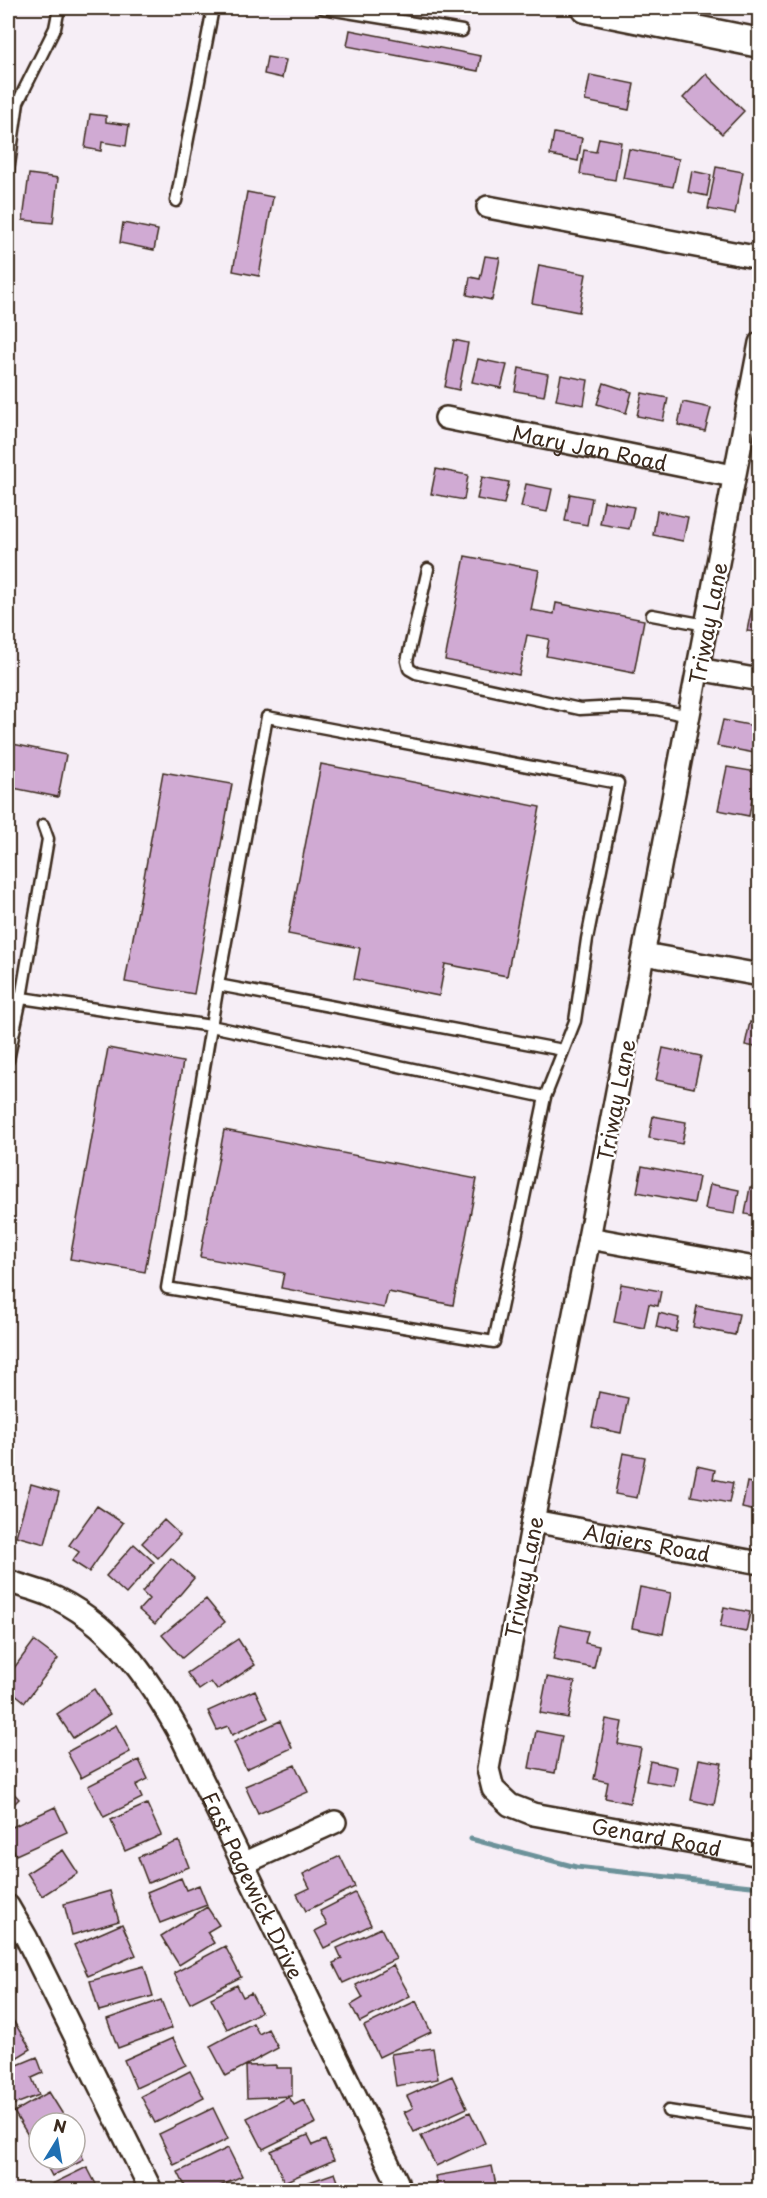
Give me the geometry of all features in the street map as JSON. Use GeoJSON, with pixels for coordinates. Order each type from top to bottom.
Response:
{"type":"FeatureCollection","features":[{"type":"Feature","properties":{"kind":"main road"},"geometry":{"type":"LineString","coordinates":[[586,8],[759,43]]}},
{"type":"Feature","properties":{"kind":"street"},"geometry":{"type":"LineString","coordinates":[[488,207],[759,258]]}},
{"type":"Feature","properties":{"kind":"street","name":"Triway Lane"},"geometry":{"type":"LineString","coordinates":[[554,1817],[533,1814],[510,1804],[493,1789],[488,1769],[533,1521],[590,1238],[733,476],[755,385],[759,343]]}},
{"type":"Feature","properties":{"kind":"street","name":"Mary Jan Road"},"geometry":{"type":"LineString","coordinates":[[446,418],[733,476]]}},
{"type":"Feature","properties":{"kind":"street"},"geometry":{"type":"LineString","coordinates":[[698,669],[759,680]]}},
{"type":"Feature","properties":{"kind":"street"},"geometry":{"type":"LineString","coordinates":[[644,954],[759,975]]}},
{"type":"Feature","properties":{"kind":"street"},"geometry":{"type":"LineString","coordinates":[[590,1238],[759,1269]]}},
{"type":"Feature","properties":{"kind":"street","name":"Algiers Road"},"geometry":{"type":"LineString","coordinates":[[533,1521],[759,1563]]}},
{"type":"Feature","properties":{"kind":"street","name":"East Pagewick Drive"},"geometry":{"type":"LineString","coordinates":[[8,1581],[48,1595],[93,1620],[129,1654],[161,1699],[182,1736],[399,2190]]}},
{"type":"Feature","properties":{"kind":"street","name":"Genard Road"},"geometry":{"type":"LineString","coordinates":[[554,1817],[759,1855]]}},
{"type":"Feature","properties":{"kind":"street"},"geometry":{"type":"LineString","coordinates":[[242,1864],[335,1822]]}},
{"type":"Feature","properties":{"kind":"street"},"geometry":{"type":"LineString","coordinates":[[8,1906],[26,1937],[151,2190]]}},
{"type":"Feature","properties":{"kind":"lane"},"geometry":{"type":"LineString","coordinates":[[8,172],[18,102],[55,28],[59,8]]}},
{"type":"Feature","properties":{"kind":"lane"},"geometry":{"type":"LineString","coordinates":[[176,201],[213,8]]}},
{"type":"Feature","properties":{"kind":"lane"},"geometry":{"type":"LineString","coordinates":[[323,8],[462,31]]}},
{"type":"Feature","properties":{"kind":"lane"},"geometry":{"type":"LineString","coordinates":[[428,569],[406,661],[410,669],[416,673],[580,709],[618,707],[656,709],[689,716]]}},
{"type":"Feature","properties":{"kind":"lane"},"geometry":{"type":"LineString","coordinates":[[652,615],[706,626]]}},
{"type":"Feature","properties":{"kind":"lane"},"geometry":{"type":"LineString","coordinates":[[267,717],[618,783],[587,939],[575,1021],[545,1097],[494,1342],[167,1288],[211,1026],[267,717]]}},
{"type":"Feature","properties":{"kind":"lane"},"geometry":{"type":"LineString","coordinates":[[8,1060],[48,839],[43,825]]}},
{"type":"Feature","properties":{"kind":"lane"},"geometry":{"type":"LineString","coordinates":[[218,985],[563,1050]]}},
{"type":"Feature","properties":{"kind":"lane"},"geometry":{"type":"LineString","coordinates":[[8,996],[211,1026],[545,1097]]}},
{"type":"Feature","properties":{"kind":"lane"},"geometry":{"type":"LineString","coordinates":[[668,2111],[759,2125]]}},
{"type":"Feature","properties":{"kind":"building"},"geometry":{"type":"Polygon","coordinates":[[[350,30],[481,56],[478,71],[347,46],[350,30]]]}},
{"type":"Feature","properties":{"kind":"building"},"geometry":{"type":"Polygon","coordinates":[[[267,57],[286,60],[282,78],[264,74],[267,57]]]}},
{"type":"Feature","properties":{"kind":"building"},"geometry":{"type":"Polygon","coordinates":[[[706,74],[744,111],[722,134],[683,98],[706,74]]]}},
{"type":"Feature","properties":{"kind":"building"},"geometry":{"type":"Polygon","coordinates":[[[590,75],[634,84],[629,110],[585,101],[590,75]]]}},
{"type":"Feature","properties":{"kind":"building"},"geometry":{"type":"Polygon","coordinates":[[[90,114],[106,116],[106,122],[129,125],[126,146],[102,142],[101,151],[85,148],[90,114]]]}},
{"type":"Feature","properties":{"kind":"building"},"geometry":{"type":"Polygon","coordinates":[[[554,133],[582,138],[578,161],[550,155],[554,133]]]}},
{"type":"Feature","properties":{"kind":"building"},"geometry":{"type":"Polygon","coordinates":[[[599,138],[621,142],[615,180],[580,174],[584,150],[596,152],[599,138]]]}},
{"type":"Feature","properties":{"kind":"building"},"geometry":{"type":"Polygon","coordinates":[[[629,149],[679,159],[673,187],[623,178],[629,149]]]}},
{"type":"Feature","properties":{"kind":"building"},"geometry":{"type":"Polygon","coordinates":[[[716,167],[743,172],[735,214],[708,209],[716,167]]]}},
{"type":"Feature","properties":{"kind":"building"},"geometry":{"type":"Polygon","coordinates":[[[692,171],[711,175],[707,196],[688,192],[692,171]]]}},
{"type":"Feature","properties":{"kind":"building"},"geometry":{"type":"Polygon","coordinates":[[[29,174],[58,178],[53,223],[23,220],[29,174]]]}},
{"type":"Feature","properties":{"kind":"building"},"geometry":{"type":"Polygon","coordinates":[[[247,192],[273,197],[259,276],[233,271],[247,192]]]}},
{"type":"Feature","properties":{"kind":"building"},"geometry":{"type":"Polygon","coordinates":[[[123,223],[158,230],[154,250],[120,243],[123,223]]]}},
{"type":"Feature","properties":{"kind":"building"},"geometry":{"type":"Polygon","coordinates":[[[485,256],[500,258],[492,300],[467,295],[470,277],[480,279],[485,256]]]}},
{"type":"Feature","properties":{"kind":"building"},"geometry":{"type":"Polygon","coordinates":[[[539,265],[586,274],[579,312],[532,303],[539,265]]]}},
{"type":"Feature","properties":{"kind":"building"},"geometry":{"type":"Polygon","coordinates":[[[454,340],[468,343],[459,390],[445,387],[454,340]]]}},
{"type":"Feature","properties":{"kind":"building"},"geometry":{"type":"Polygon","coordinates":[[[478,359],[507,365],[501,388],[472,382],[478,359]]]}},
{"type":"Feature","properties":{"kind":"building"},"geometry":{"type":"Polygon","coordinates":[[[519,368],[548,374],[544,396],[515,391],[519,368]]]}},
{"type":"Feature","properties":{"kind":"building"},"geometry":{"type":"Polygon","coordinates":[[[561,375],[588,380],[584,405],[556,400],[561,375]]]}},
{"type":"Feature","properties":{"kind":"building"},"geometry":{"type":"Polygon","coordinates":[[[604,383],[632,392],[626,413],[597,404],[604,383]]]}},
{"type":"Feature","properties":{"kind":"building"},"geometry":{"type":"Polygon","coordinates":[[[642,393],[668,398],[663,421],[637,416],[642,393]]]}},
{"type":"Feature","properties":{"kind":"building"},"geometry":{"type":"Polygon","coordinates":[[[683,402],[711,408],[705,431],[678,425],[683,402]]]}},
{"type":"Feature","properties":{"kind":"building"},"geometry":{"type":"Polygon","coordinates":[[[436,469],[468,475],[464,500],[431,494],[436,469]]]}},
{"type":"Feature","properties":{"kind":"building"},"geometry":{"type":"Polygon","coordinates":[[[482,477],[509,482],[504,504],[477,499],[482,477]]]}},
{"type":"Feature","properties":{"kind":"building"},"geometry":{"type":"Polygon","coordinates":[[[526,484],[552,489],[547,512],[521,507],[526,484]]]}},
{"type":"Feature","properties":{"kind":"building"},"geometry":{"type":"Polygon","coordinates":[[[570,494],[592,498],[587,525],[565,521],[570,494]]]}},
{"type":"Feature","properties":{"kind":"building"},"geometry":{"type":"Polygon","coordinates":[[[604,501],[634,507],[629,529],[600,524],[604,501]]]}},
{"type":"Feature","properties":{"kind":"building"},"geometry":{"type":"Polygon","coordinates":[[[657,511],[688,517],[683,541],[653,535],[657,511]]]}},
{"type":"Feature","properties":{"kind":"building"},"geometry":{"type":"Polygon","coordinates":[[[465,556],[539,570],[531,610],[554,614],[556,603],[644,620],[634,673],[546,656],[549,639],[527,635],[519,675],[445,660],[465,556]]]}},
{"type":"Feature","properties":{"kind":"building"},"geometry":{"type":"Polygon","coordinates":[[[753,601],[760,602],[760,633],[747,631],[753,601]]]}},
{"type":"Feature","properties":{"kind":"building"},"geometry":{"type":"Polygon","coordinates":[[[723,720],[760,727],[760,754],[717,746],[723,720]]]}},
{"type":"Feature","properties":{"kind":"building"},"geometry":{"type":"Polygon","coordinates":[[[8,743],[66,755],[58,797],[8,787],[8,743]]]}},
{"type":"Feature","properties":{"kind":"building"},"geometry":{"type":"Polygon","coordinates":[[[321,764],[540,807],[507,976],[445,964],[439,996],[354,979],[360,948],[288,934],[321,764]]]}},
{"type":"Feature","properties":{"kind":"building"},"geometry":{"type":"Polygon","coordinates":[[[727,767],[757,772],[749,816],[718,810],[727,767]]]}},
{"type":"Feature","properties":{"kind":"building"},"geometry":{"type":"Polygon","coordinates":[[[163,772],[232,784],[194,994],[125,982],[163,772]]]}},
{"type":"Feature","properties":{"kind":"building"},"geometry":{"type":"Polygon","coordinates":[[[750,1022],[760,1024],[760,1048],[745,1045],[750,1022]]]}},
{"type":"Feature","properties":{"kind":"building"},"geometry":{"type":"Polygon","coordinates":[[[108,1048],[183,1062],[145,1272],[70,1259],[108,1048]]]}},
{"type":"Feature","properties":{"kind":"building"},"geometry":{"type":"Polygon","coordinates":[[[663,1048],[701,1056],[694,1088],[656,1080],[663,1048]]]}},
{"type":"Feature","properties":{"kind":"building"},"geometry":{"type":"Polygon","coordinates":[[[653,1116],[686,1122],[682,1144],[649,1138],[653,1116]]]}},
{"type":"Feature","properties":{"kind":"building"},"geometry":{"type":"Polygon","coordinates":[[[224,1130],[477,1179],[453,1305],[388,1292],[384,1308],[281,1288],[284,1273],[200,1257],[224,1130]]]}},
{"type":"Feature","properties":{"kind":"building"},"geometry":{"type":"Polygon","coordinates":[[[642,1166],[699,1177],[694,1203],[637,1192],[642,1166]]]}},
{"type":"Feature","properties":{"kind":"building"},"geometry":{"type":"Polygon","coordinates":[[[710,1184],[739,1190],[735,1214],[705,1209],[710,1184]]]}},
{"type":"Feature","properties":{"kind":"building"},"geometry":{"type":"Polygon","coordinates":[[[750,1187],[760,1188],[760,1217],[745,1214],[750,1187]]]}},
{"type":"Feature","properties":{"kind":"building"},"geometry":{"type":"Polygon","coordinates":[[[621,1284],[661,1291],[658,1306],[649,1304],[644,1328],[614,1322],[621,1284]]]}},
{"type":"Feature","properties":{"kind":"building"},"geometry":{"type":"Polygon","coordinates":[[[697,1306],[739,1314],[735,1335],[693,1327],[697,1306]]]}},
{"type":"Feature","properties":{"kind":"building"},"geometry":{"type":"Polygon","coordinates":[[[659,1313],[679,1318],[676,1332],[656,1327],[659,1313]]]}},
{"type":"Feature","properties":{"kind":"building"},"geometry":{"type":"Polygon","coordinates":[[[599,1392],[628,1398],[621,1433],[592,1427],[599,1392]]]}},
{"type":"Feature","properties":{"kind":"building"},"geometry":{"type":"Polygon","coordinates":[[[623,1453],[645,1457],[637,1498],[615,1494],[623,1453]]]}},
{"type":"Feature","properties":{"kind":"building"},"geometry":{"type":"Polygon","coordinates":[[[697,1466],[715,1470],[713,1479],[733,1483],[729,1503],[691,1496],[697,1466]]]}},
{"type":"Feature","properties":{"kind":"building"},"geometry":{"type":"Polygon","coordinates":[[[747,1482],[760,1485],[760,1512],[742,1508],[747,1482]]]}},
{"type":"Feature","properties":{"kind":"building"},"geometry":{"type":"Polygon","coordinates":[[[31,1484],[59,1492],[45,1544],[16,1536],[31,1484]]]}},
{"type":"Feature","properties":{"kind":"building"},"geometry":{"type":"Polygon","coordinates":[[[97,1506],[123,1523],[89,1572],[72,1561],[79,1552],[69,1545],[97,1506]]]}},
{"type":"Feature","properties":{"kind":"building"},"geometry":{"type":"Polygon","coordinates":[[[164,1520],[180,1535],[158,1558],[142,1543],[164,1520]]]}},
{"type":"Feature","properties":{"kind":"building"},"geometry":{"type":"Polygon","coordinates":[[[134,1544],[154,1562],[126,1594],[106,1576],[134,1544]]]}},
{"type":"Feature","properties":{"kind":"building"},"geometry":{"type":"Polygon","coordinates":[[[171,1558],[194,1578],[155,1624],[139,1610],[149,1599],[142,1592],[171,1558]]]}},
{"type":"Feature","properties":{"kind":"building"},"geometry":{"type":"Polygon","coordinates":[[[640,1587],[671,1593],[663,1634],[632,1628],[640,1587]]]}},
{"type":"Feature","properties":{"kind":"building"},"geometry":{"type":"Polygon","coordinates":[[[206,1599],[225,1622],[182,1658],[162,1635],[206,1599]]]}},
{"type":"Feature","properties":{"kind":"building"},"geometry":{"type":"Polygon","coordinates":[[[724,1607],[750,1612],[746,1632],[720,1627],[724,1607]]]}},
{"type":"Feature","properties":{"kind":"building"},"geometry":{"type":"Polygon","coordinates":[[[560,1625],[588,1631],[585,1643],[599,1646],[594,1668],[553,1660],[560,1625]]]}},
{"type":"Feature","properties":{"kind":"building"},"geometry":{"type":"Polygon","coordinates":[[[238,1639],[255,1665],[217,1690],[211,1682],[199,1690],[187,1673],[238,1639]]]}},
{"type":"Feature","properties":{"kind":"building"},"geometry":{"type":"Polygon","coordinates":[[[34,1641],[58,1659],[25,1702],[8,1688],[8,1676],[34,1641]]]}},
{"type":"Feature","properties":{"kind":"building"},"geometry":{"type":"Polygon","coordinates":[[[547,1677],[575,1682],[568,1718],[540,1713],[547,1677]]]}},
{"type":"Feature","properties":{"kind":"building"},"geometry":{"type":"Polygon","coordinates":[[[94,1689],[110,1714],[73,1738],[57,1714],[94,1689]]]}},
{"type":"Feature","properties":{"kind":"building"},"geometry":{"type":"Polygon","coordinates":[[[255,1690],[268,1718],[232,1735],[228,1726],[217,1730],[208,1711],[255,1690]]]}},
{"type":"Feature","properties":{"kind":"building"},"geometry":{"type":"Polygon","coordinates":[[[606,1719],[622,1722],[618,1744],[641,1748],[630,1803],[605,1798],[608,1782],[594,1779],[606,1719]]]}},
{"type":"Feature","properties":{"kind":"building"},"geometry":{"type":"Polygon","coordinates":[[[280,1721],[292,1748],[246,1769],[234,1742],[280,1721]]]}},
{"type":"Feature","properties":{"kind":"building"},"geometry":{"type":"Polygon","coordinates":[[[116,1725],[130,1752],[81,1778],[67,1752],[116,1725]]]}},
{"type":"Feature","properties":{"kind":"building"},"geometry":{"type":"Polygon","coordinates":[[[536,1731],[562,1736],[555,1773],[529,1768],[536,1731]]]}},
{"type":"Feature","properties":{"kind":"building"},"geometry":{"type":"Polygon","coordinates":[[[699,1759],[722,1763],[714,1805],[691,1800],[699,1759]]]}},
{"type":"Feature","properties":{"kind":"building"},"geometry":{"type":"Polygon","coordinates":[[[139,1760],[148,1779],[136,1785],[142,1798],[104,1817],[88,1786],[139,1760]]]}},
{"type":"Feature","properties":{"kind":"building"},"geometry":{"type":"Polygon","coordinates":[[[650,1761],[677,1767],[674,1786],[646,1781],[650,1761]]]}},
{"type":"Feature","properties":{"kind":"building"},"geometry":{"type":"Polygon","coordinates":[[[295,1765],[308,1792],[258,1814],[245,1786],[295,1765]]]}},
{"type":"Feature","properties":{"kind":"building"},"geometry":{"type":"Polygon","coordinates":[[[8,1787],[19,1799],[8,1810],[8,1787]]]}},
{"type":"Feature","properties":{"kind":"building"},"geometry":{"type":"Polygon","coordinates":[[[147,1804],[161,1835],[125,1851],[111,1820],[147,1804]]]}},
{"type":"Feature","properties":{"kind":"building"},"geometry":{"type":"Polygon","coordinates":[[[55,1807],[67,1832],[16,1855],[8,1837],[8,1829],[55,1807]]]}},
{"type":"Feature","properties":{"kind":"building"},"geometry":{"type":"Polygon","coordinates":[[[179,1841],[189,1867],[148,1883],[138,1857],[179,1841]]]}},
{"type":"Feature","properties":{"kind":"building"},"geometry":{"type":"Polygon","coordinates":[[[63,1850],[78,1873],[42,1896],[27,1873],[63,1850]]]}},
{"type":"Feature","properties":{"kind":"building"},"geometry":{"type":"Polygon","coordinates":[[[340,1856],[355,1887],[306,1911],[297,1894],[310,1888],[303,1874],[340,1856]]]}},
{"type":"Feature","properties":{"kind":"building"},"geometry":{"type":"Polygon","coordinates":[[[181,1878],[186,1890],[199,1885],[207,1905],[160,1923],[147,1892],[181,1878]]]}},
{"type":"Feature","properties":{"kind":"building"},"geometry":{"type":"Polygon","coordinates":[[[110,1891],[119,1921],[72,1935],[64,1904],[110,1891]]]}},
{"type":"Feature","properties":{"kind":"building"},"geometry":{"type":"Polygon","coordinates":[[[355,1893],[371,1925],[324,1948],[315,1931],[327,1925],[320,1911],[355,1893]]]}},
{"type":"Feature","properties":{"kind":"building"},"geometry":{"type":"Polygon","coordinates":[[[207,1907],[219,1925],[207,1932],[214,1943],[179,1965],[161,1936],[207,1907]]]}},
{"type":"Feature","properties":{"kind":"building"},"geometry":{"type":"Polygon","coordinates":[[[122,1924],[136,1955],[88,1976],[74,1945],[122,1924]]]}},
{"type":"Feature","properties":{"kind":"building"},"geometry":{"type":"Polygon","coordinates":[[[381,1928],[396,1959],[343,1983],[333,1963],[342,1959],[337,1948],[381,1928]]]}},
{"type":"Feature","properties":{"kind":"building"},"geometry":{"type":"Polygon","coordinates":[[[225,1946],[241,1977],[190,2003],[174,1973],[225,1946]]]}},
{"type":"Feature","properties":{"kind":"building"},"geometry":{"type":"Polygon","coordinates":[[[393,1965],[410,1996],[360,2022],[351,2005],[363,1998],[356,1985],[393,1965]]]}},
{"type":"Feature","properties":{"kind":"building"},"geometry":{"type":"Polygon","coordinates":[[[144,1966],[153,1996],[99,2011],[90,1981],[144,1966]]]}},
{"type":"Feature","properties":{"kind":"building"},"geometry":{"type":"Polygon","coordinates":[[[237,1985],[243,1997],[251,1993],[261,2012],[227,2029],[211,1998],[237,1985]]]}},
{"type":"Feature","properties":{"kind":"building"},"geometry":{"type":"Polygon","coordinates":[[[161,2000],[172,2028],[118,2048],[107,2019],[161,2000]]]}},
{"type":"Feature","properties":{"kind":"building"},"geometry":{"type":"Polygon","coordinates":[[[416,2001],[431,2032],[379,2057],[364,2026],[416,2001]]]}},
{"type":"Feature","properties":{"kind":"building"},"geometry":{"type":"Polygon","coordinates":[[[12,2019],[31,2049],[8,2063],[8,2022],[12,2019]]]}},
{"type":"Feature","properties":{"kind":"building"},"geometry":{"type":"Polygon","coordinates":[[[253,2023],[259,2034],[268,2029],[278,2048],[226,2076],[210,2046],[253,2023]]]}},
{"type":"Feature","properties":{"kind":"building"},"geometry":{"type":"Polygon","coordinates":[[[173,2038],[186,2065],[136,2088],[124,2060],[173,2038]]]}},
{"type":"Feature","properties":{"kind":"building"},"geometry":{"type":"Polygon","coordinates":[[[433,2048],[438,2079],[396,2086],[391,2054],[433,2048]]]}},
{"type":"Feature","properties":{"kind":"building"},"geometry":{"type":"Polygon","coordinates":[[[37,2057],[43,2073],[32,2078],[39,2095],[8,2107],[8,2069],[37,2057]]]}},
{"type":"Feature","properties":{"kind":"building"},"geometry":{"type":"Polygon","coordinates":[[[276,2065],[276,2068],[292,2068],[292,2096],[247,2098],[246,2066],[276,2065]]]}},
{"type":"Feature","properties":{"kind":"building"},"geometry":{"type":"Polygon","coordinates":[[[190,2071],[204,2098],[155,2123],[141,2096],[190,2071]]]}},
{"type":"Feature","properties":{"kind":"building"},"geometry":{"type":"Polygon","coordinates":[[[452,2076],[467,2108],[414,2132],[404,2112],[413,2108],[407,2096],[452,2076]]]}},
{"type":"Feature","properties":{"kind":"building"},"geometry":{"type":"Polygon","coordinates":[[[49,2092],[61,2111],[27,2111],[27,2134],[14,2112],[49,2092]]]}},
{"type":"Feature","properties":{"kind":"building"},"geometry":{"type":"Polygon","coordinates":[[[289,2097],[294,2105],[304,2100],[316,2123],[263,2149],[247,2118],[289,2097]]]}},
{"type":"Feature","properties":{"kind":"building"},"geometry":{"type":"Polygon","coordinates":[[[213,2108],[228,2139],[174,2165],[159,2134],[213,2108]]]}},
{"type":"Feature","properties":{"kind":"building"},"geometry":{"type":"Polygon","coordinates":[[[470,2112],[485,2143],[436,2166],[421,2136],[470,2112]]]}},
{"type":"Feature","properties":{"kind":"building"},"geometry":{"type":"Polygon","coordinates":[[[308,2135],[313,2145],[325,2140],[334,2160],[284,2182],[271,2151],[308,2135]]]}},
{"type":"Feature","properties":{"kind":"building"},"geometry":{"type":"Polygon","coordinates":[[[228,2148],[242,2176],[212,2190],[187,2190],[178,2172],[228,2148]]]}},
{"type":"Feature","properties":{"kind":"building"},"geometry":{"type":"Polygon","coordinates":[[[492,2166],[497,2190],[438,2190],[435,2176],[492,2166]]]}},
{"type":"Feature","properties":{"kind":"building"},"geometry":{"type":"Polygon","coordinates":[[[87,2167],[99,2190],[53,2190],[50,2185],[79,2171],[87,2171],[87,2167]]]}},
{"type":"Feature","properties":{"kind":"building"},"geometry":{"type":"Polygon","coordinates":[[[49,2171],[62,2171],[52,2176],[49,2171]]]}},
{"type":"Feature","properties":{"kind":"building"},"geometry":{"type":"Polygon","coordinates":[[[335,2173],[341,2190],[289,2189],[335,2173]]]}},
{"type":"Feature","properties":{"kind":"waterway"},"geometry":{"type":"LineString","coordinates":[[471,1839],[576,1867],[760,1887]]}}]}
